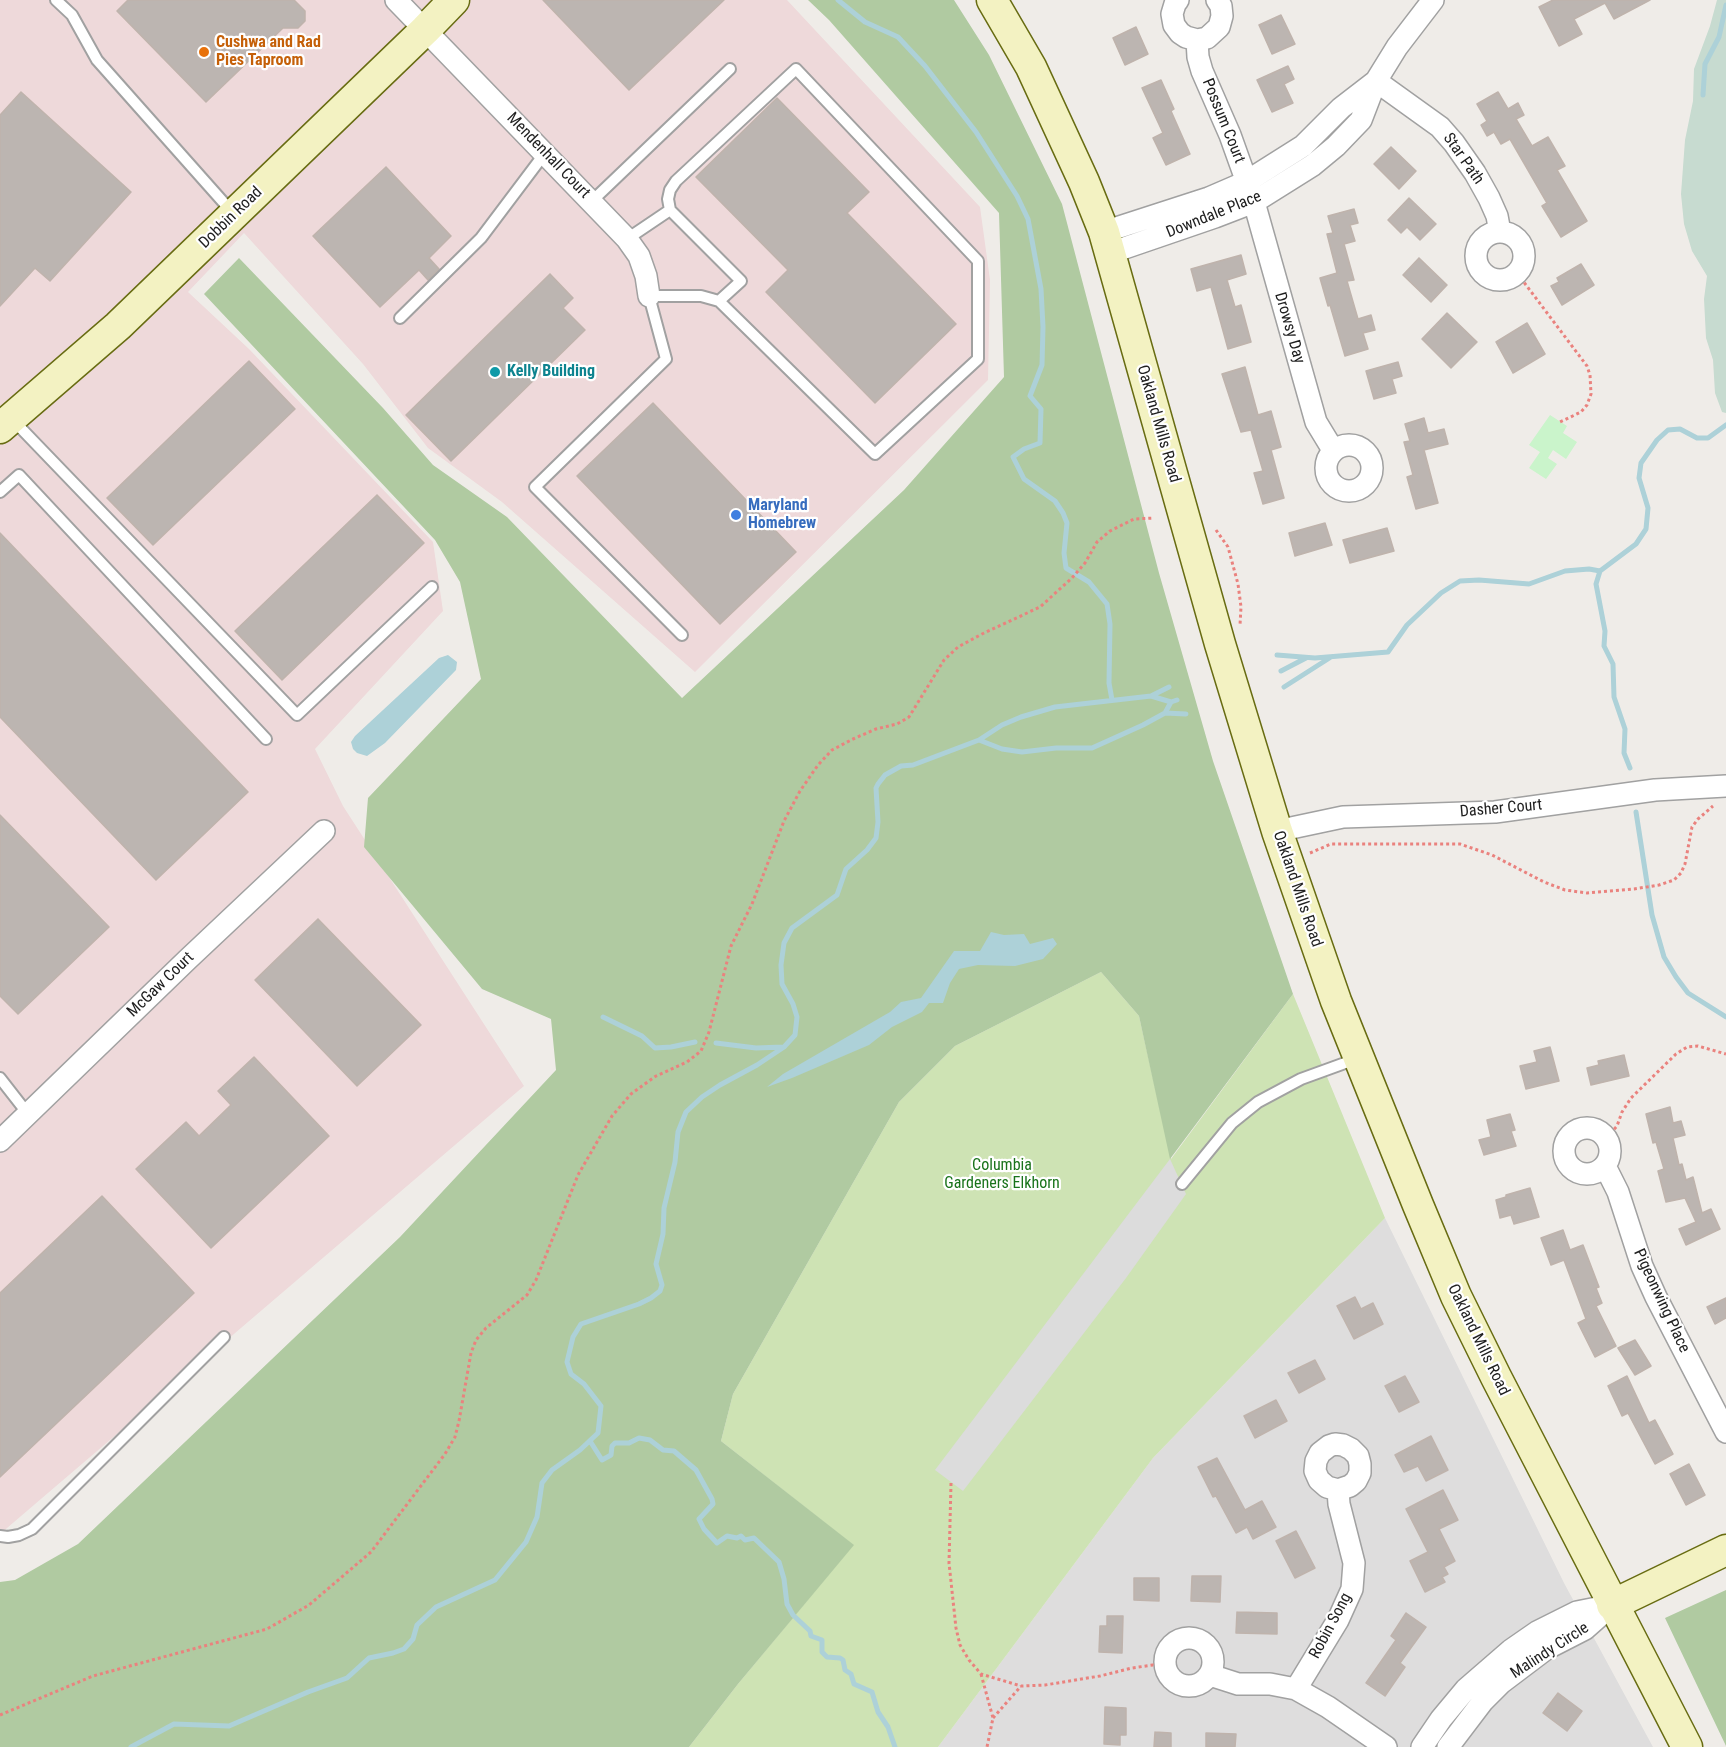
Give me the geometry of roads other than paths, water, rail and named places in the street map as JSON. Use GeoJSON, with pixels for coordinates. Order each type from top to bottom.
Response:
{"type":"FeatureCollection","features":[{"type":"Feature","properties":{"kind":"street","name":"Mendenhall Court"},"geometry":{"type":"LineString","coordinates":[[396,0],[627,239],[639,256],[646,276],[649,296]]}},
{"type":"Feature","properties":{"kind":"street","name":"Dobbin Road"},"geometry":{"type":"LineString","coordinates":[[6,424],[118,326],[454,0]]}},
{"type":"Feature","properties":{"kind":"street","name":"Oakland Mills Road"},"geometry":{"type":"LineString","coordinates":[[992,0],[1030,67],[1084,182],[1107,243],[1220,644],[1277,831],[1336,1001],[1456,1296],[1612,1605],[1687,1747]]}},
{"type":"Feature","properties":{"kind":"street"},"geometry":{"type":"LineString","coordinates":[[1178,0],[1172,14],[1174,25],[1186,37],[1197,40],[1207,38],[1219,27],[1222,16],[1221,6],[1217,0]]}},
{"type":"Feature","properties":{"kind":"street","name":"Downdale Place"},"geometry":{"type":"LineString","coordinates":[[1107,243],[1215,217],[1250,192],[1303,146],[1341,108],[1376,81],[1397,47],[1433,0]]}},
{"type":"Feature","properties":{"kind":"street","name":"Possum Court"},"geometry":{"type":"LineString","coordinates":[[1197,40],[1202,71],[1230,135],[1250,192]]}},
{"type":"Feature","properties":{"kind":"street","name":"Star Path"},"geometry":{"type":"LineString","coordinates":[[1376,81],[1440,128],[1454,143],[1475,172],[1489,198],[1497,216],[1500,232]]}},
{"type":"Feature","properties":{"kind":"street","name":"Drowsy Day"},"geometry":{"type":"LineString","coordinates":[[1250,192],[1316,422],[1333,450]]}},
{"type":"Feature","properties":{"kind":"street"},"geometry":{"type":"LineString","coordinates":[[1500,232],[1511,234],[1520,242],[1524,252],[1523,264],[1517,273],[1498,280],[1488,276],[1480,269],[1477,249],[1482,240],[1490,234],[1500,232]]}},
{"type":"Feature","properties":{"kind":"street","name":"Dasher Court"},"geometry":{"type":"LineString","coordinates":[[1277,831],[1343,818],[1495,812],[1654,790],[1722,795]]}},
{"type":"Feature","properties":{"kind":"street","name":"McGaw Court"},"geometry":{"type":"LineString","coordinates":[[0,1141],[324,831]]}},
{"type":"Feature","properties":{"kind":"street","name":"Pigeonwing Place"},"geometry":{"type":"LineString","coordinates":[[1605,1166],[1593,1174],[1577,1173],[1568,1166],[1563,1157],[1563,1148],[1567,1138],[1581,1128],[1590,1128],[1600,1132],[1606,1138],[1610,1154],[1605,1166],[1618,1192],[1639,1257],[1656,1297],[1726,1432]]}},
{"type":"Feature","properties":{"kind":"street","name":"Robin Song"},"geometry":{"type":"LineString","coordinates":[[1296,1689],[1338,1620],[1352,1589],[1354,1563],[1339,1504],[1338,1490]]}},
{"type":"Feature","properties":{"kind":"street"},"geometry":{"type":"LineString","coordinates":[[1612,1605],[1726,1550]]}},
{"type":"Feature","properties":{"kind":"street","name":"Malindy Circle"},"geometry":{"type":"LineString","coordinates":[[1422,1747],[1466,1689],[1511,1650],[1537,1632],[1576,1612],[1612,1605]]}},
{"type":"Feature","properties":{"kind":"street","name":"Malindy Circle"},"geometry":{"type":"LineString","coordinates":[[1448,1747],[1483,1701],[1501,1683],[1546,1649],[1585,1629],[1612,1605]]}},
{"type":"Feature","properties":{"kind":"street"},"geometry":{"type":"LineString","coordinates":[[1185,1637],[1201,1640],[1212,1652],[1214,1659],[1210,1675],[1197,1685],[1182,1685],[1174,1681],[1166,1668],[1167,1652],[1171,1645],[1185,1637]]}},
{"type":"Feature","properties":{"kind":"street"},"geometry":{"type":"LineString","coordinates":[[1210,1675],[1238,1684],[1270,1684],[1296,1689],[1328,1707],[1386,1747]]}},
{"type":"Feature","properties":{"kind":"lane"},"geometry":{"type":"LineString","coordinates":[[56,0],[72,15],[97,60],[235,214]]}},
{"type":"Feature","properties":{"kind":"lane"},"geometry":{"type":"LineString","coordinates":[[592,201],[730,69]]}},
{"type":"Feature","properties":{"kind":"lane"},"geometry":{"type":"LineString","coordinates":[[682,635],[535,487],[666,359],[649,296],[701,296],[720,301],[875,454],[978,359],[978,261],[796,69],[676,181],[670,190],[668,199],[670,210],[741,281],[720,301]]}},
{"type":"Feature","properties":{"kind":"lane"},"geometry":{"type":"LineString","coordinates":[[400,318],[481,238],[544,153]]}},
{"type":"Feature","properties":{"kind":"lane"},"geometry":{"type":"LineString","coordinates":[[627,239],[670,210]]}},
{"type":"Feature","properties":{"kind":"lane"},"geometry":{"type":"LineString","coordinates":[[6,424],[297,715],[432,586]]}},
{"type":"Feature","properties":{"kind":"lane"},"geometry":{"type":"LineString","coordinates":[[0,492],[19,475],[266,739]]}},
{"type":"Feature","properties":{"kind":"lane"},"geometry":{"type":"LineString","coordinates":[[1182,1184],[1233,1123],[1258,1102],[1301,1079],[1359,1058]]}},
{"type":"Feature","properties":{"kind":"lane"},"geometry":{"type":"LineString","coordinates":[[0,1078],[28,1114]]}},
{"type":"Feature","properties":{"kind":"lane"},"geometry":{"type":"LineString","coordinates":[[0,1536],[19,1535],[32,1529],[224,1337]]}},
{"type":"Feature","properties":{"kind":"water"},"geometry":{"type":"Polygon","coordinates":[[[448,655],[457,662],[456,670],[385,743],[367,756],[357,753],[351,742],[355,736],[439,658],[448,655]]]}},
{"type":"Feature","properties":{"kind":"water"},"geometry":{"type":"Polygon","coordinates":[[[991,932],[1004,935],[1024,934],[1030,944],[1053,938],[1057,944],[1043,959],[1015,966],[978,965],[959,969],[950,983],[943,1003],[929,1003],[922,1012],[892,1027],[869,1045],[767,1087],[783,1074],[890,1012],[901,1002],[921,998],[954,951],[980,951],[991,932]]]}},
{"type":"Feature","properties":{"kind":"waterway"},"geometry":{"type":"LineString","coordinates":[[838,0],[865,22],[898,37],[925,66],[976,132],[1017,196],[1028,219],[1041,289],[1042,365],[1030,396],[1041,409],[1040,443],[1024,449],[1013,457],[1024,479],[1055,501],[1063,513],[1067,523],[1064,553],[1066,568],[1089,582],[1107,604],[1110,624],[1109,683],[1112,700]]}},
{"type":"Feature","properties":{"kind":"waterway"},"geometry":{"type":"LineString","coordinates":[[1703,95],[1705,64],[1719,37],[1726,5]]}},
{"type":"Feature","properties":{"kind":"waterway"},"geometry":{"type":"LineString","coordinates":[[1277,655],[1315,658],[1388,652],[1407,625],[1441,593],[1460,581],[1479,580],[1529,584],[1565,571],[1589,569],[1600,571],[1636,544],[1646,529],[1648,508],[1639,478],[1641,463],[1657,440],[1668,430],[1680,429],[1697,438],[1708,438],[1726,425]]}},
{"type":"Feature","properties":{"kind":"waterway"},"geometry":{"type":"LineString","coordinates":[[1600,571],[1596,584],[1605,631],[1604,646],[1613,664],[1614,697],[1625,729],[1624,753],[1630,768]]}},
{"type":"Feature","properties":{"kind":"waterway"},"geometry":{"type":"LineString","coordinates":[[1284,687],[1331,657]]}},
{"type":"Feature","properties":{"kind":"waterway"},"geometry":{"type":"LineString","coordinates":[[1281,671],[1306,658]]}},
{"type":"Feature","properties":{"kind":"waterway"},"geometry":{"type":"LineString","coordinates":[[131,1747],[174,1724],[229,1726],[347,1678],[369,1658],[404,1649],[413,1639],[417,1625],[436,1607],[495,1580],[526,1542],[537,1517],[542,1483],[552,1470],[580,1450],[598,1433],[601,1406],[584,1384],[571,1374],[567,1362],[573,1337],[581,1324],[639,1304],[660,1291],[662,1285],[656,1264],[663,1234],[664,1208],[675,1162],[678,1132],[686,1112],[720,1085],[784,1047],[795,1035],[797,1017],[782,984],[781,965],[784,943],[792,928],[837,895],[846,869],[867,850],[876,838],[878,822],[876,788],[878,784],[885,775],[901,766],[913,765],[979,740],[1002,725],[1021,717],[1055,707],[1151,696],[1169,687]]}},
{"type":"Feature","properties":{"kind":"waterway"},"geometry":{"type":"LineString","coordinates":[[1151,696],[1171,702],[1177,700]]}},
{"type":"Feature","properties":{"kind":"waterway"},"geometry":{"type":"LineString","coordinates":[[1171,702],[1165,713],[1186,714]]}},
{"type":"Feature","properties":{"kind":"waterway"},"geometry":{"type":"LineString","coordinates":[[979,740],[1002,749],[1022,752],[1056,748],[1092,748],[1165,713]]}},
{"type":"Feature","properties":{"kind":"waterway"},"geometry":{"type":"LineString","coordinates":[[1636,812],[1652,915],[1664,957],[1688,993],[1726,1017]]}},
{"type":"Feature","properties":{"kind":"waterway"},"geometry":{"type":"LineString","coordinates":[[603,1017],[642,1036],[655,1048],[695,1042]]}},
{"type":"Feature","properties":{"kind":"waterway"},"geometry":{"type":"LineString","coordinates":[[716,1043],[756,1048],[783,1047]]}},
{"type":"Feature","properties":{"kind":"waterway"},"geometry":{"type":"LineString","coordinates":[[590,1441],[602,1460],[611,1455],[612,1446],[615,1443],[629,1443],[639,1438],[650,1440],[663,1450],[674,1451],[696,1470],[713,1504],[699,1519],[704,1529],[717,1543],[727,1536],[737,1538],[741,1536],[745,1540],[754,1538],[779,1562],[787,1604],[793,1615],[810,1631],[811,1636],[822,1640],[822,1652],[827,1657],[843,1660],[845,1670],[851,1674],[854,1684],[872,1692],[878,1712],[888,1727],[895,1747]]}},
{"type":"Feature","properties":{"kind":"place","name":"Cushwa and Rad Pies Taproom"},"geometry":{"type":"Point","coordinates":[204,52]}},
{"type":"Feature","properties":{"kind":"place","name":"Kelly Building"},"geometry":{"type":"Point","coordinates":[495,372]}},
{"type":"Feature","properties":{"kind":"place","name":"Maryland Homebrew"},"geometry":{"type":"Point","coordinates":[736,515]}},
{"type":"Feature","properties":{"kind":"park label","name":"Columbia Gardeners Elkhorn"},"geometry":{"type":"Point","coordinates":[1002,1175]}}]}
